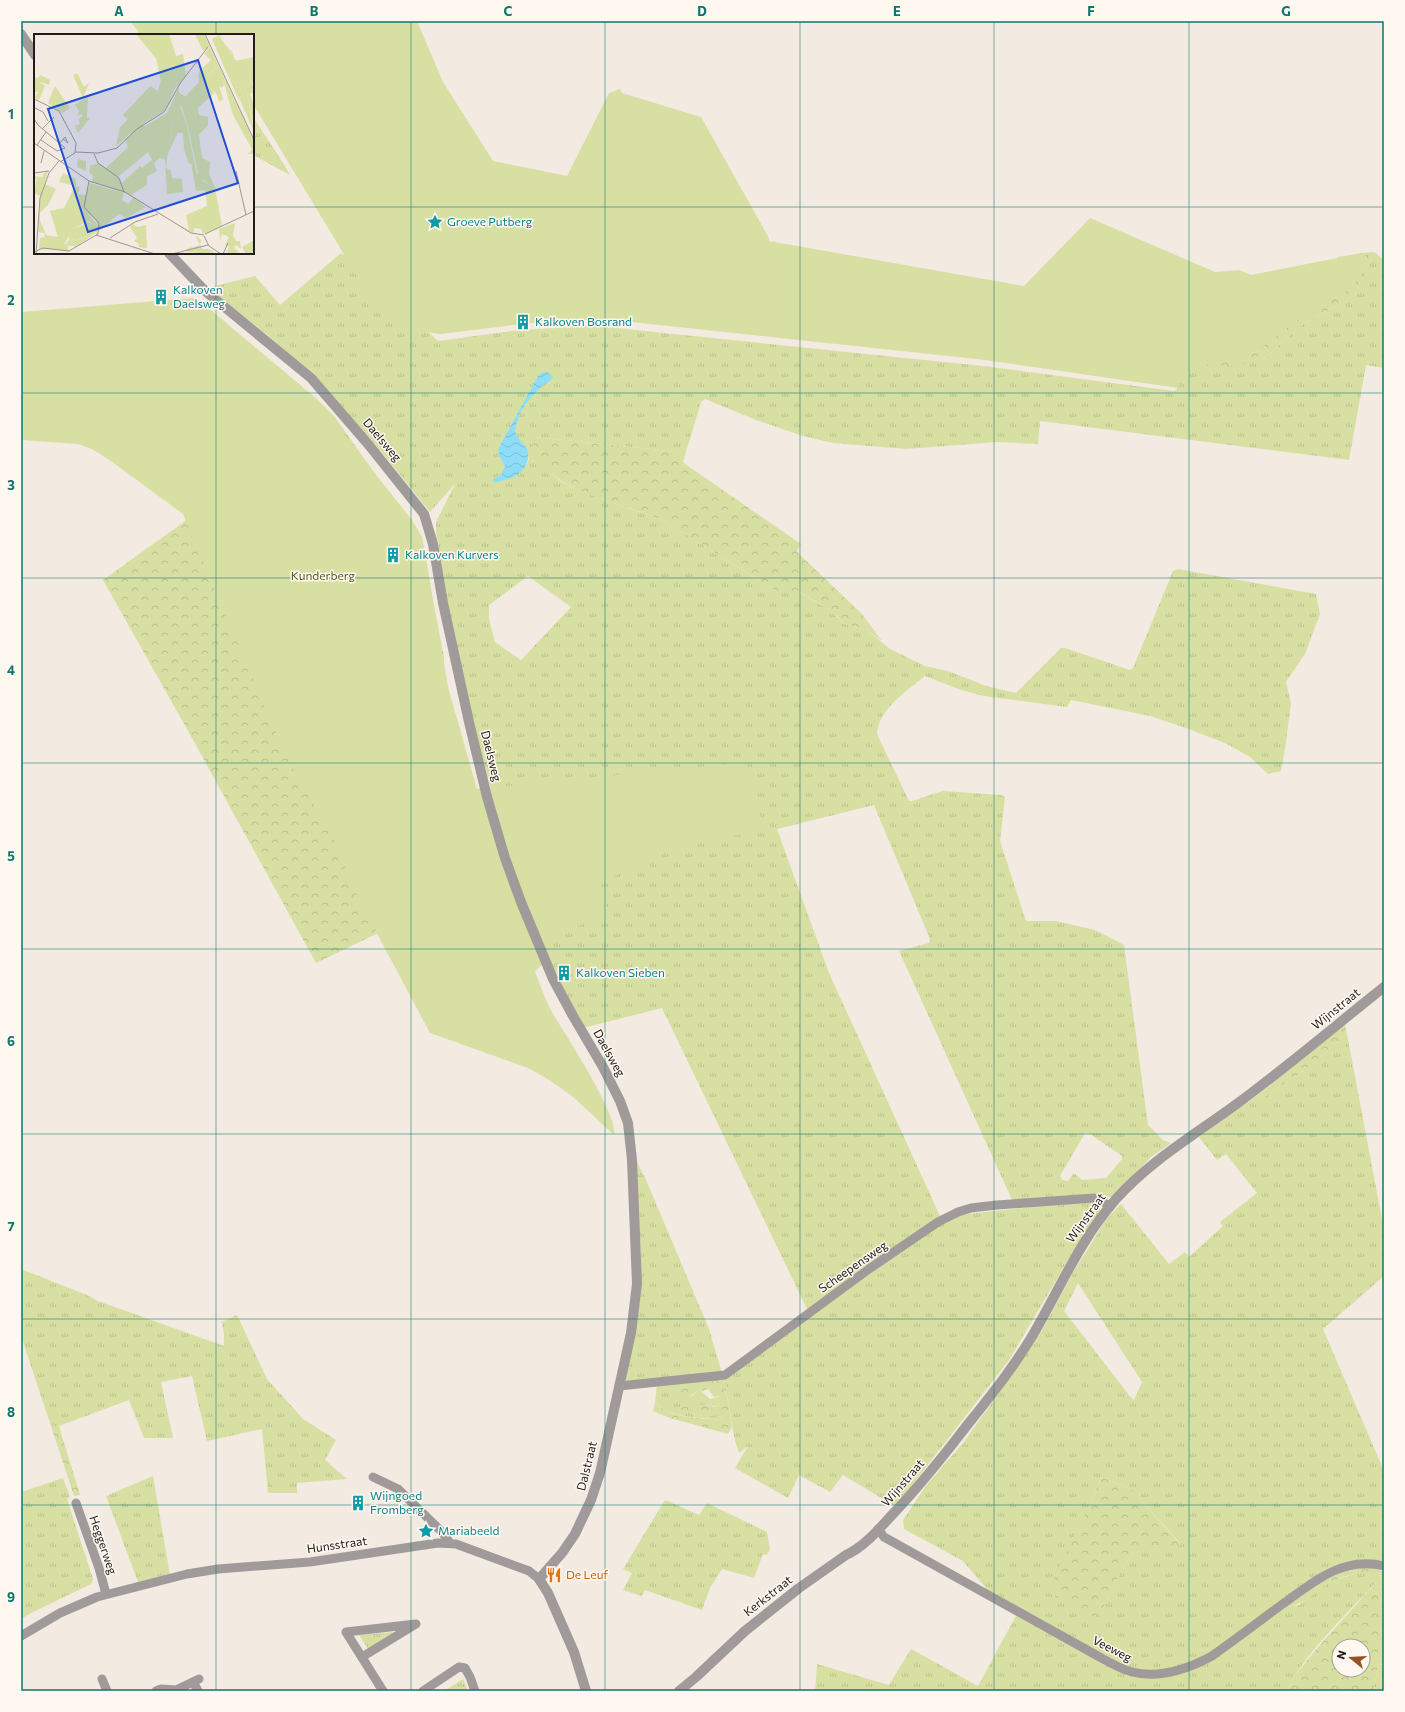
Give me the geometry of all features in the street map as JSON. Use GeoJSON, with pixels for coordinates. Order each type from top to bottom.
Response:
{"type":"FeatureCollection","features":[{"type":"Feature","properties":{"kind":"street"},"geometry":{"type":"LineString","coordinates":[[21,34],[34,54]]}},
{"type":"Feature","properties":{"kind":"street","name":"Daelsweg"},"geometry":{"type":"LineString","coordinates":[[170,254],[212,297],[311,378],[368,444],[424,514],[433,544],[442,598],[469,722],[489,803],[505,858],[553,979],[603,1067],[628,1123],[632,1160],[637,1284],[628,1345]]}},
{"type":"Feature","properties":{"kind":"street","name":"Wijnstraat"},"geometry":{"type":"LineString","coordinates":[[878,1530],[909,1497],[950,1448],[1011,1368],[1031,1339],[1080,1248],[1110,1207],[1133,1182],[1168,1152],[1247,1096],[1384,987]]}},
{"type":"Feature","properties":{"kind":"street","name":"Scheepensweg"},"geometry":{"type":"LineString","coordinates":[[619,1386],[725,1375],[876,1265],[938,1222],[958,1212],[971,1208],[997,1205],[1094,1198],[1101,1200],[1110,1207]]}},
{"type":"Feature","properties":{"kind":"street","name":"Dalstraat"},"geometry":{"type":"LineString","coordinates":[[539,1579],[568,1544],[587,1512],[600,1473],[628,1345]]}},
{"type":"Feature","properties":{"kind":"street"},"geometry":{"type":"LineString","coordinates":[[373,1477],[398,1489],[441,1531],[450,1543]]}},
{"type":"Feature","properties":{"kind":"street","name":"Heggerweg"},"geometry":{"type":"LineString","coordinates":[[76,1503],[99,1568],[106,1594]]}},
{"type":"Feature","properties":{"kind":"street","name":"Veeweg"},"geometry":{"type":"LineString","coordinates":[[878,1530],[884,1537],[1096,1655],[1131,1672],[1143,1674],[1175,1671],[1200,1663],[1328,1573],[1349,1565],[1376,1564],[1384,1566]]}},
{"type":"Feature","properties":{"kind":"street","name":"Kerkstraat"},"geometry":{"type":"LineString","coordinates":[[679,1691],[696,1677],[744,1631],[799,1588],[846,1555],[853,1552],[878,1530]]}},
{"type":"Feature","properties":{"kind":"street","name":"Hunsstraat"},"geometry":{"type":"LineString","coordinates":[[21,1636],[60,1613],[106,1594],[122,1592],[179,1576],[212,1569],[302,1563],[438,1543],[450,1543],[529,1571],[539,1579],[548,1593],[574,1652],[586,1691]]}},
{"type":"Feature","properties":{"kind":"street"},"geometry":{"type":"LineString","coordinates":[[362,1657],[416,1624],[346,1632],[383,1691]]}},
{"type":"Feature","properties":{"kind":"street"},"geometry":{"type":"LineString","coordinates":[[423,1691],[459,1668],[465,1668],[470,1676],[475,1691]]}},
{"type":"Feature","properties":{"kind":"street"},"geometry":{"type":"LineString","coordinates":[[102,1679],[107,1691]]}},
{"type":"Feature","properties":{"kind":"street"},"geometry":{"type":"LineString","coordinates":[[156,1691],[161,1689],[176,1690],[196,1680],[198,1691]]}},
{"type":"Feature","properties":{"kind":"green space"},"geometry":{"type":"Polygon","coordinates":[[[130,21],[417,21],[443,82],[493,161],[567,176],[609,93],[620,89],[622,93],[701,117],[769,238],[769,241],[1024,286],[1090,218],[1215,272],[1239,270],[1251,275],[1366,253],[1360,278],[1350,289],[1296,321],[1260,349],[1235,359],[1183,370],[1178,388],[985,360],[613,320],[570,320],[441,334],[428,332],[416,329],[394,318],[353,288],[359,279],[254,106],[254,34],[138,34],[138,31],[130,21]]]}},
{"type":"Feature","properties":{"kind":"green space"},"geometry":{"type":"Polygon","coordinates":[[[254,119],[285,166],[290,175],[254,156],[254,119]]]}},
{"type":"Feature","properties":{"kind":"green space"},"geometry":{"type":"Polygon","coordinates":[[[1374,252],[1384,260],[1384,368],[1366,365],[1349,460],[1040,421],[1038,444],[997,442],[906,449],[833,443],[803,436],[756,420],[705,399],[701,402],[683,462],[670,451],[535,437],[544,460],[551,473],[558,480],[604,500],[666,522],[774,590],[783,592],[799,592],[828,609],[845,624],[868,631],[890,649],[925,666],[948,671],[986,686],[1016,693],[1061,648],[1065,648],[1130,670],[1133,668],[1173,571],[1178,569],[1316,594],[1320,614],[1305,654],[1286,682],[1291,703],[1281,771],[1268,774],[1250,757],[1225,743],[1150,716],[1071,700],[1067,707],[984,696],[958,689],[925,676],[902,694],[888,708],[879,725],[877,734],[909,801],[943,791],[1001,795],[1005,797],[1000,841],[1026,921],[1056,921],[1095,930],[1124,945],[1148,1125],[1163,1140],[1171,1143],[1151,1157],[1113,1197],[1060,1196],[1013,1202],[899,951],[929,943],[930,939],[874,805],[777,829],[829,973],[940,1216],[808,1311],[662,1008],[583,1028],[548,959],[498,815],[436,591],[431,561],[439,545],[436,534],[436,522],[455,484],[430,512],[379,449],[317,379],[265,333],[210,291],[215,286],[255,276],[280,305],[341,253],[352,261],[438,341],[519,330],[596,326],[983,366],[1174,391],[1177,389],[1183,369],[1337,265],[1338,257],[1362,253],[1350,287],[1259,351],[1196,364],[1264,359],[1303,324],[1354,296],[1374,252]],[[550,382],[534,385],[498,449],[499,456],[505,466],[501,475],[495,478],[498,482],[510,478],[522,470],[529,460],[525,447],[516,436],[515,426],[523,408],[531,396],[539,388],[550,382]],[[528,576],[489,605],[489,619],[495,642],[521,660],[571,607],[528,576]],[[1085,1133],[1060,1176],[1062,1180],[1068,1181],[1074,1173],[1082,1180],[1106,1178],[1122,1159],[1122,1156],[1090,1134],[1085,1133]]]}},
{"type":"Feature","properties":{"kind":"green space"},"geometry":{"type":"Polygon","coordinates":[[[1374,252],[1354,296],[1303,324],[1264,359],[1197,373],[1196,364],[1259,351],[1286,324],[1350,287],[1362,253],[1374,252]]]}},
{"type":"Feature","properties":{"kind":"green space","name":"Kunderberg"},"geometry":{"type":"Polygon","coordinates":[[[193,298],[212,311],[271,362],[330,417],[412,520],[422,537],[448,687],[477,789],[746,762],[764,829],[729,837],[689,843],[665,852],[664,854],[599,883],[608,912],[536,946],[543,964],[535,971],[544,996],[601,1095],[609,1112],[614,1135],[572,1096],[546,1078],[528,1068],[430,1033],[357,896],[334,840],[285,754],[183,514],[111,461],[92,449],[78,444],[21,440],[21,312],[193,298]]]}},
{"type":"Feature","properties":{"kind":"green space"},"geometry":{"type":"Polygon","coordinates":[[[212,311],[317,399],[334,416],[383,485],[432,597],[444,657],[444,667],[401,922],[316,963],[103,580],[188,519],[212,311]]]}},
{"type":"Feature","properties":{"kind":"green space"},"geometry":{"type":"Polygon","coordinates":[[[535,437],[670,451],[688,466],[801,544],[797,551],[799,554],[862,614],[882,641],[868,631],[845,624],[837,616],[830,613],[828,609],[800,592],[783,592],[774,590],[666,522],[593,496],[566,483],[550,473],[532,452],[535,437]]]}},
{"type":"Feature","properties":{"kind":"green space"},"geometry":{"type":"Polygon","coordinates":[[[1345,1025],[1347,1034],[1303,1071],[1261,1099],[1258,1095],[1345,1025]]]}},
{"type":"Feature","properties":{"kind":"green space"},"geometry":{"type":"Polygon","coordinates":[[[1347,1034],[1384,1230],[1384,1276],[1323,1329],[1384,1471],[1384,1564],[1348,1562],[1329,1568],[1313,1578],[1205,1657],[1194,1663],[1154,1672],[1126,1667],[992,1595],[963,1561],[904,1529],[903,1520],[925,1487],[963,1443],[1022,1361],[1042,1330],[1074,1271],[1106,1219],[1121,1204],[1169,1264],[1185,1252],[1189,1257],[1223,1226],[1220,1222],[1257,1193],[1226,1154],[1217,1160],[1199,1137],[1258,1095],[1261,1099],[1303,1071],[1347,1034]],[[1078,1283],[1064,1311],[1134,1400],[1142,1382],[1078,1283]],[[1101,1477],[1088,1509],[1098,1619],[1124,1565],[1135,1552],[1181,1544],[1143,1503],[1138,1492],[1101,1477]]]}},
{"type":"Feature","properties":{"kind":"green space"},"geometry":{"type":"Polygon","coordinates":[[[634,1156],[647,1182],[709,1329],[722,1373],[627,1382],[625,1380],[641,1293],[641,1252],[634,1156]]]}},
{"type":"Feature","properties":{"kind":"green space"},"geometry":{"type":"Polygon","coordinates":[[[1089,1201],[1099,1204],[1101,1207],[1099,1213],[1071,1255],[1009,1360],[916,1480],[898,1508],[843,1475],[830,1492],[799,1475],[788,1498],[735,1468],[748,1446],[739,1453],[735,1441],[724,1378],[912,1243],[955,1216],[1089,1201]]]}},
{"type":"Feature","properties":{"kind":"green space"},"geometry":{"type":"Polygon","coordinates":[[[21,1269],[87,1295],[98,1301],[224,1346],[222,1322],[237,1315],[267,1379],[303,1419],[336,1440],[325,1460],[347,1479],[297,1483],[297,1493],[268,1493],[262,1429],[207,1441],[192,1376],[161,1382],[173,1438],[144,1438],[129,1400],[59,1426],[51,1426],[21,1336],[21,1269]]]}},
{"type":"Feature","properties":{"kind":"green space"},"geometry":{"type":"Polygon","coordinates":[[[724,1378],[732,1427],[728,1434],[670,1418],[653,1411],[655,1402],[661,1408],[677,1415],[720,1420],[722,1417],[702,1416],[678,1410],[679,1408],[697,1404],[717,1407],[721,1401],[721,1396],[714,1397],[708,1389],[703,1391],[699,1389],[692,1395],[684,1398],[676,1398],[668,1393],[669,1384],[724,1378]]]}},
{"type":"Feature","properties":{"kind":"green space"},"geometry":{"type":"Polygon","coordinates":[[[669,1384],[691,1397],[699,1389],[710,1399],[721,1396],[721,1401],[717,1407],[698,1405],[679,1408],[679,1410],[702,1416],[722,1417],[720,1420],[677,1415],[661,1408],[655,1402],[657,1385],[669,1384]]]}},
{"type":"Feature","properties":{"kind":"green space"},"geometry":{"type":"Polygon","coordinates":[[[51,1426],[59,1426],[80,1495],[74,1496],[51,1426]]]}},
{"type":"Feature","properties":{"kind":"green space"},"geometry":{"type":"Polygon","coordinates":[[[153,1476],[170,1575],[138,1582],[106,1496],[153,1476]]]}},
{"type":"Feature","properties":{"kind":"green space"},"geometry":{"type":"Polygon","coordinates":[[[1101,1477],[1138,1492],[1143,1503],[1181,1545],[1135,1552],[1124,1565],[1098,1619],[1047,1592],[1088,1509],[1101,1477]]]}},
{"type":"Feature","properties":{"kind":"green space"},"geometry":{"type":"Polygon","coordinates":[[[63,1478],[70,1497],[67,1499],[93,1579],[91,1584],[21,1619],[21,1492],[63,1478]]]}},
{"type":"Feature","properties":{"kind":"green space"},"geometry":{"type":"Polygon","coordinates":[[[665,1500],[699,1515],[707,1503],[767,1532],[770,1549],[767,1555],[763,1554],[754,1578],[722,1569],[710,1588],[702,1610],[645,1590],[642,1596],[623,1590],[632,1573],[623,1569],[665,1500]]]}},
{"type":"Feature","properties":{"kind":"green space"},"geometry":{"type":"Polygon","coordinates":[[[1374,1568],[1384,1572],[1384,1664],[1378,1665],[1374,1691],[1286,1691],[1293,1678],[1317,1648],[1382,1576],[1374,1574],[1359,1574],[1337,1579],[1323,1587],[1306,1600],[1286,1607],[1317,1584],[1344,1570],[1374,1568]]]}},
{"type":"Feature","properties":{"kind":"green space"},"geometry":{"type":"Polygon","coordinates":[[[1365,1572],[1382,1576],[1317,1646],[1286,1691],[815,1691],[817,1664],[889,1685],[911,1649],[978,1686],[1018,1612],[1116,1667],[1174,1674],[1286,1607],[1299,1605],[1323,1586],[1338,1579],[1365,1572]]]}},
{"type":"Feature","properties":{"kind":"green space"},"geometry":{"type":"Polygon","coordinates":[[[393,1632],[368,1649],[359,1635],[393,1632]]]}},
{"type":"Feature","properties":{"kind":"green space"},"geometry":{"type":"Polygon","coordinates":[[[1384,1664],[1384,1691],[1374,1691],[1378,1665],[1384,1664]]]}},
{"type":"Feature","properties":{"kind":"green space"},"geometry":{"type":"Polygon","coordinates":[[[463,1679],[468,1691],[444,1691],[463,1679]]]}},
{"type":"Feature","properties":{"kind":"water"},"geometry":{"type":"Polygon","coordinates":[[[546,372],[553,377],[539,389],[528,402],[521,412],[515,427],[517,436],[527,449],[527,463],[519,474],[502,481],[493,482],[493,479],[501,475],[505,466],[499,456],[498,449],[538,376],[541,373],[546,372]]]}},
{"type":"Feature","properties":{"kind":"place","name":"Groeve Putberg"},"geometry":{"type":"Point","coordinates":[435,222]}},
{"type":"Feature","properties":{"kind":"place","name":"Kalkoven Daelsweg"},"geometry":{"type":"Point","coordinates":[161,297]}},
{"type":"Feature","properties":{"kind":"place","name":"Kalkoven Bosrand"},"geometry":{"type":"Point","coordinates":[523,322]}},
{"type":"Feature","properties":{"kind":"place","name":"Kalkoven Kurvers"},"geometry":{"type":"Point","coordinates":[393,555]}},
{"type":"Feature","properties":{"kind":"place","name":"Kalkoven Sieben"},"geometry":{"type":"Point","coordinates":[564,973]}},
{"type":"Feature","properties":{"kind":"place","name":"Wijngoed Fromberg"},"geometry":{"type":"Point","coordinates":[358,1503]}},
{"type":"Feature","properties":{"kind":"place","name":"Mariabeeld"},"geometry":{"type":"Point","coordinates":[426,1531]}},
{"type":"Feature","properties":{"kind":"place","name":"De Leuf"},"geometry":{"type":"Point","coordinates":[554,1575]}}]}
